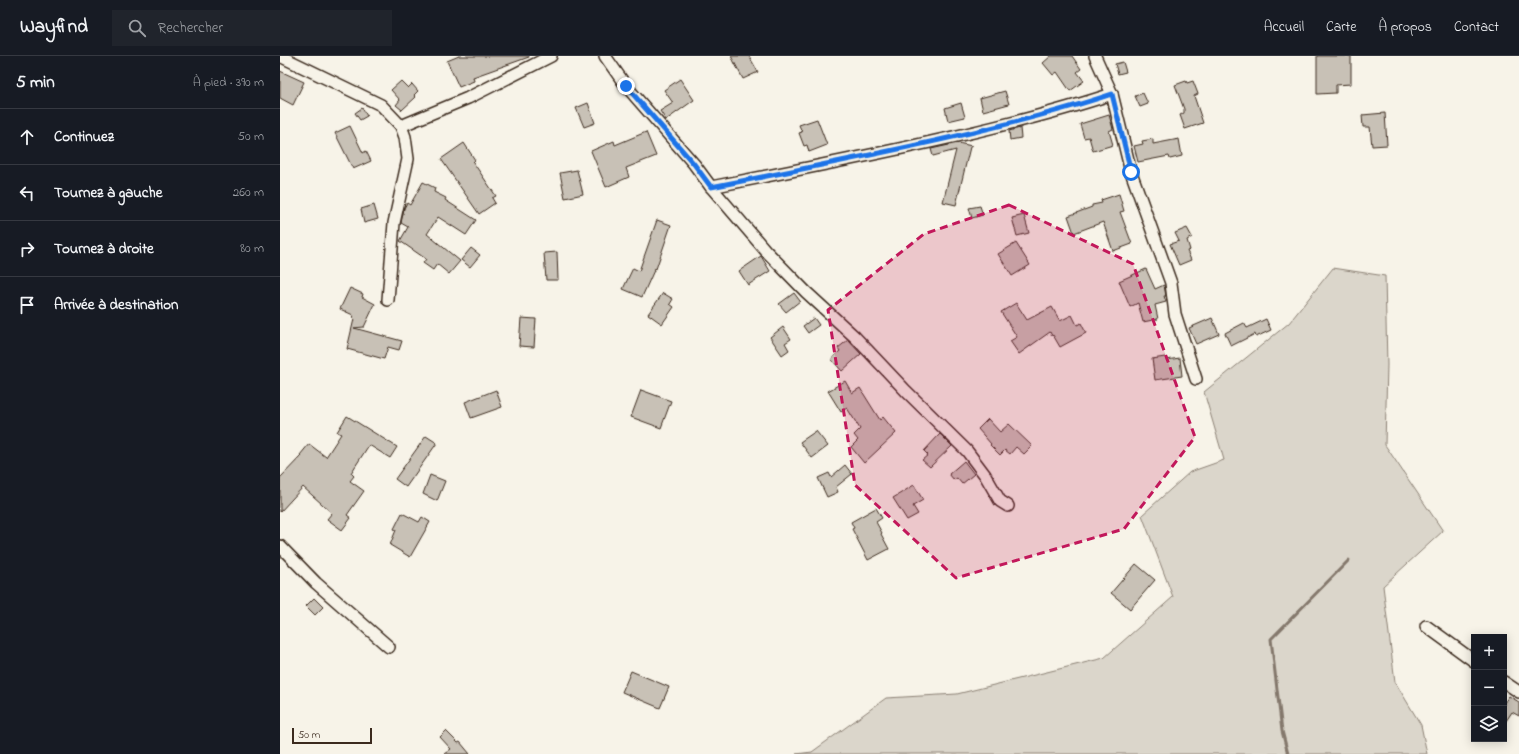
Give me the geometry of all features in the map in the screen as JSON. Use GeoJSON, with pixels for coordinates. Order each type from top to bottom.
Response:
{"type":"FeatureCollection","features":[{"type":"Feature","properties":{"kind":"street"},"geometry":{"type":"LineString","coordinates":[[280,56],[381,105],[401,126],[405,137],[408,159],[394,223],[388,300]]}},
{"type":"Feature","properties":{"kind":"street"},"geometry":{"type":"LineString","coordinates":[[401,126],[468,98],[551,56]]}},
{"type":"Feature","properties":{"kind":"street"},"geometry":{"type":"LineString","coordinates":[[604,56],[626,86],[694,164],[711,187],[766,251],[806,292],[855,337],[906,392],[967,451],[985,475],[1000,501],[1008,506]]}},
{"type":"Feature","properties":{"kind":"street"},"geometry":{"type":"LineString","coordinates":[[1095,56],[1112,94],[1131,172],[1171,283],[1175,314],[1196,379]]}},
{"type":"Feature","properties":{"kind":"street"},"geometry":{"type":"LineString","coordinates":[[711,187],[889,152],[954,137],[1080,105],[1112,94]]}},
{"type":"Feature","properties":{"kind":"street"},"geometry":{"type":"LineString","coordinates":[[280,546],[316,583],[389,647]]}},
{"type":"Feature","properties":{"kind":"street"},"geometry":{"type":"LineString","coordinates":[[1426,626],[1471,659]]}},
{"type":"Feature","properties":{"kind":"street"},"geometry":{"type":"LineString","coordinates":[[1507,684],[1519,692]]}},
{"type":"Feature","properties":{"kind":"highlighted area"},"geometry":{"type":"Polygon","coordinates":[[[1009,205],[1133,264],[1195,437],[1124,529],[956,578],[855,485],[828,310],[924,234],[1009,205]]]}},
{"type":"Feature","properties":{"kind":"shaded area"},"geometry":{"type":"Polygon","coordinates":[[[1333,268],[1385,276],[1387,365],[1385,445],[1443,531],[1383,586],[1395,682],[1421,725],[1427,754],[796,754],[812,752],[886,698],[957,694],[1104,658],[1173,597],[1142,515],[1190,472],[1224,460],[1204,392],[1289,323],[1333,268]]]}},
{"type":"Feature","properties":{"kind":"building"},"geometry":{"type":"Polygon","coordinates":[[[459,56],[529,57],[473,77],[474,81],[459,87],[447,61],[459,56]]]}},
{"type":"Feature","properties":{"kind":"building"},"geometry":{"type":"Polygon","coordinates":[[[731,56],[749,56],[758,72],[743,79],[731,56]]]}},
{"type":"Feature","properties":{"kind":"building"},"geometry":{"type":"Polygon","coordinates":[[[1051,56],[1072,56],[1081,69],[1077,72],[1084,81],[1070,91],[1057,72],[1053,75],[1043,63],[1051,56]]]}},
{"type":"Feature","properties":{"kind":"building"},"geometry":{"type":"Polygon","coordinates":[[[1317,56],[1351,56],[1351,84],[1336,85],[1336,93],[1317,94],[1317,56]]]}},
{"type":"Feature","properties":{"kind":"building"},"geometry":{"type":"Polygon","coordinates":[[[1123,62],[1126,72],[1118,74],[1115,64],[1123,62]]]}},
{"type":"Feature","properties":{"kind":"building"},"geometry":{"type":"Polygon","coordinates":[[[280,71],[304,82],[293,105],[280,98],[280,71]]]}},
{"type":"Feature","properties":{"kind":"building"},"geometry":{"type":"Polygon","coordinates":[[[680,79],[694,100],[666,120],[660,111],[673,103],[664,90],[680,79]]]}},
{"type":"Feature","properties":{"kind":"building"},"geometry":{"type":"Polygon","coordinates":[[[401,81],[408,88],[412,84],[418,91],[414,95],[416,97],[402,110],[396,105],[400,100],[391,90],[401,81]]]}},
{"type":"Feature","properties":{"kind":"building"},"geometry":{"type":"Polygon","coordinates":[[[1186,81],[1187,83],[1193,81],[1198,94],[1194,96],[1203,123],[1185,129],[1180,115],[1184,113],[1184,109],[1175,85],[1186,81]]]}},
{"type":"Feature","properties":{"kind":"building"},"geometry":{"type":"Polygon","coordinates":[[[1005,91],[1009,104],[983,111],[980,98],[1005,91]]]}},
{"type":"Feature","properties":{"kind":"building"},"geometry":{"type":"Polygon","coordinates":[[[1143,93],[1148,104],[1140,107],[1135,96],[1143,93]]]}},
{"type":"Feature","properties":{"kind":"building"},"geometry":{"type":"Polygon","coordinates":[[[588,103],[595,123],[584,127],[576,108],[588,103]]]}},
{"type":"Feature","properties":{"kind":"building"},"geometry":{"type":"Polygon","coordinates":[[[961,103],[965,117],[948,121],[945,108],[961,103]]]}},
{"type":"Feature","properties":{"kind":"building"},"geometry":{"type":"Polygon","coordinates":[[[362,108],[367,116],[360,120],[355,113],[362,108]]]}},
{"type":"Feature","properties":{"kind":"building"},"geometry":{"type":"Polygon","coordinates":[[[1385,113],[1387,145],[1372,146],[1370,127],[1363,127],[1362,115],[1385,113]]]}},
{"type":"Feature","properties":{"kind":"building"},"geometry":{"type":"Polygon","coordinates":[[[1109,115],[1113,129],[1109,131],[1113,145],[1093,151],[1089,137],[1084,138],[1080,124],[1109,115]]]}},
{"type":"Feature","properties":{"kind":"building"},"geometry":{"type":"Polygon","coordinates":[[[817,119],[827,145],[809,152],[807,145],[804,146],[799,133],[802,132],[799,125],[817,119]]]}},
{"type":"Feature","properties":{"kind":"building"},"geometry":{"type":"Polygon","coordinates":[[[350,126],[363,153],[366,151],[371,161],[353,169],[335,133],[350,126]]]}},
{"type":"Feature","properties":{"kind":"building"},"geometry":{"type":"Polygon","coordinates":[[[1020,128],[1021,138],[1010,140],[1009,131],[1020,128]]]}},
{"type":"Feature","properties":{"kind":"building"},"geometry":{"type":"Polygon","coordinates":[[[646,132],[656,156],[626,168],[629,177],[606,187],[591,151],[614,141],[615,145],[646,132]]]}},
{"type":"Feature","properties":{"kind":"building"},"geometry":{"type":"Polygon","coordinates":[[[1153,139],[1153,144],[1179,139],[1182,156],[1170,159],[1169,156],[1138,162],[1134,146],[1143,144],[1142,141],[1153,139]]]}},
{"type":"Feature","properties":{"kind":"building"},"geometry":{"type":"Polygon","coordinates":[[[464,143],[475,160],[473,162],[496,196],[492,198],[495,203],[479,214],[441,159],[464,143]]]}},
{"type":"Feature","properties":{"kind":"building"},"geometry":{"type":"Polygon","coordinates":[[[958,143],[972,146],[970,147],[956,205],[943,202],[956,150],[933,156],[931,149],[958,143]]]}},
{"type":"Feature","properties":{"kind":"building"},"geometry":{"type":"Polygon","coordinates":[[[577,170],[583,194],[565,198],[560,173],[577,170]]]}},
{"type":"Feature","properties":{"kind":"building"},"geometry":{"type":"Polygon","coordinates":[[[423,182],[435,188],[434,192],[446,198],[445,200],[476,220],[466,235],[438,217],[427,234],[460,261],[449,274],[437,264],[433,270],[423,263],[426,259],[400,241],[408,227],[401,223],[404,208],[407,203],[410,205],[423,182]]]}},
{"type":"Feature","properties":{"kind":"building"},"geometry":{"type":"Polygon","coordinates":[[[1119,194],[1124,211],[1120,212],[1132,244],[1113,251],[1103,222],[1074,233],[1068,216],[1092,207],[1092,205],[1102,203],[1101,200],[1119,194]]]}},
{"type":"Feature","properties":{"kind":"building"},"geometry":{"type":"Polygon","coordinates":[[[374,205],[378,219],[364,223],[361,209],[374,205]]]}},
{"type":"Feature","properties":{"kind":"building"},"geometry":{"type":"Polygon","coordinates":[[[980,206],[983,215],[972,218],[969,208],[980,206]]]}},
{"type":"Feature","properties":{"kind":"building"},"geometry":{"type":"Polygon","coordinates":[[[1024,215],[1029,233],[1017,236],[1012,218],[1024,215]]]}},
{"type":"Feature","properties":{"kind":"building"},"geometry":{"type":"Polygon","coordinates":[[[657,220],[671,225],[656,269],[655,268],[642,297],[623,289],[633,268],[639,271],[657,220]]]}},
{"type":"Feature","properties":{"kind":"building"},"geometry":{"type":"Polygon","coordinates":[[[1187,228],[1192,237],[1187,240],[1190,250],[1187,251],[1191,260],[1179,265],[1170,244],[1179,241],[1175,233],[1187,228]]]}},
{"type":"Feature","properties":{"kind":"building"},"geometry":{"type":"Polygon","coordinates":[[[1016,243],[1030,265],[1012,276],[998,254],[1016,243]]]}},
{"type":"Feature","properties":{"kind":"building"},"geometry":{"type":"Polygon","coordinates":[[[471,248],[480,255],[470,267],[461,260],[471,248]]]}},
{"type":"Feature","properties":{"kind":"building"},"geometry":{"type":"Polygon","coordinates":[[[557,252],[558,280],[546,280],[544,253],[557,252]]]}},
{"type":"Feature","properties":{"kind":"building"},"geometry":{"type":"Polygon","coordinates":[[[761,256],[770,271],[748,285],[739,271],[761,256]]]}},
{"type":"Feature","properties":{"kind":"building"},"geometry":{"type":"Polygon","coordinates":[[[1146,269],[1155,289],[1164,285],[1166,296],[1164,296],[1166,302],[1155,305],[1158,319],[1143,322],[1138,303],[1130,307],[1119,281],[1146,269]]]}},
{"type":"Feature","properties":{"kind":"building"},"geometry":{"type":"Polygon","coordinates":[[[350,288],[363,294],[362,297],[375,304],[364,327],[354,328],[402,341],[399,350],[388,347],[384,359],[347,349],[354,319],[352,318],[353,315],[340,309],[350,288]]]}},
{"type":"Feature","properties":{"kind":"building"},"geometry":{"type":"Polygon","coordinates":[[[663,293],[673,299],[670,304],[674,307],[662,324],[648,314],[663,293]]]}},
{"type":"Feature","properties":{"kind":"building"},"geometry":{"type":"Polygon","coordinates":[[[794,293],[800,301],[786,312],[779,304],[794,293]]]}},
{"type":"Feature","properties":{"kind":"building"},"geometry":{"type":"Polygon","coordinates":[[[1016,303],[1027,320],[1052,307],[1060,321],[1072,315],[1077,325],[1081,323],[1086,333],[1060,347],[1050,332],[1019,354],[1010,341],[1017,337],[1001,312],[1016,303]]]}},
{"type":"Feature","properties":{"kind":"building"},"geometry":{"type":"Polygon","coordinates":[[[521,318],[536,319],[534,347],[519,346],[521,318]]]}},
{"type":"Feature","properties":{"kind":"building"},"geometry":{"type":"Polygon","coordinates":[[[814,318],[819,325],[808,333],[803,326],[814,318]]]}},
{"type":"Feature","properties":{"kind":"building"},"geometry":{"type":"Polygon","coordinates":[[[1212,318],[1219,334],[1196,344],[1189,328],[1212,318]]]}},
{"type":"Feature","properties":{"kind":"building"},"geometry":{"type":"Polygon","coordinates":[[[1266,319],[1271,330],[1256,337],[1255,334],[1231,346],[1225,333],[1244,323],[1247,328],[1266,319]]]}},
{"type":"Feature","properties":{"kind":"building"},"geometry":{"type":"Polygon","coordinates":[[[783,327],[791,339],[785,343],[789,350],[782,355],[770,337],[783,327]]]}},
{"type":"Feature","properties":{"kind":"building"},"geometry":{"type":"Polygon","coordinates":[[[848,340],[861,354],[842,371],[831,359],[840,351],[838,348],[848,340]]]}},
{"type":"Feature","properties":{"kind":"building"},"geometry":{"type":"Polygon","coordinates":[[[1165,357],[1166,360],[1180,358],[1182,376],[1155,380],[1152,359],[1165,357]]]}},
{"type":"Feature","properties":{"kind":"building"},"geometry":{"type":"Polygon","coordinates":[[[845,381],[852,393],[860,388],[880,420],[883,417],[896,433],[864,463],[851,447],[858,440],[854,435],[860,429],[847,408],[841,412],[828,391],[845,381]]]}},
{"type":"Feature","properties":{"kind":"building"},"geometry":{"type":"Polygon","coordinates":[[[496,390],[502,407],[471,418],[465,402],[496,390]]]}},
{"type":"Feature","properties":{"kind":"building"},"geometry":{"type":"Polygon","coordinates":[[[641,390],[671,401],[661,428],[631,417],[641,390]]]}},
{"type":"Feature","properties":{"kind":"building"},"geometry":{"type":"Polygon","coordinates":[[[347,416],[397,447],[390,458],[369,445],[351,473],[354,476],[350,481],[364,491],[347,515],[351,518],[342,530],[327,519],[332,513],[303,487],[280,512],[280,478],[301,456],[300,455],[309,444],[326,457],[341,434],[337,432],[347,416]]]}},
{"type":"Feature","properties":{"kind":"building"},"geometry":{"type":"Polygon","coordinates":[[[988,419],[1000,432],[1009,424],[1032,446],[1024,454],[1016,447],[1010,454],[1005,450],[1000,455],[978,429],[988,419]]]}},
{"type":"Feature","properties":{"kind":"building"},"geometry":{"type":"Polygon","coordinates":[[[816,431],[828,446],[812,458],[800,442],[816,431]]]}},
{"type":"Feature","properties":{"kind":"building"},"geometry":{"type":"Polygon","coordinates":[[[940,434],[952,446],[930,467],[922,460],[928,455],[924,451],[940,434]]]}},
{"type":"Feature","properties":{"kind":"building"},"geometry":{"type":"Polygon","coordinates":[[[426,436],[437,443],[406,487],[395,479],[426,436]]]}},
{"type":"Feature","properties":{"kind":"building"},"geometry":{"type":"Polygon","coordinates":[[[964,461],[974,474],[962,484],[957,478],[954,480],[949,474],[964,461]]]}},
{"type":"Feature","properties":{"kind":"building"},"geometry":{"type":"Polygon","coordinates":[[[845,465],[852,474],[836,487],[838,492],[827,497],[818,478],[829,473],[831,477],[845,465]]]}},
{"type":"Feature","properties":{"kind":"building"},"geometry":{"type":"Polygon","coordinates":[[[430,475],[445,481],[437,501],[423,494],[430,475]]]}},
{"type":"Feature","properties":{"kind":"building"},"geometry":{"type":"Polygon","coordinates":[[[914,485],[923,500],[913,506],[918,514],[907,520],[893,498],[914,485]]]}},
{"type":"Feature","properties":{"kind":"building"},"geometry":{"type":"Polygon","coordinates":[[[876,508],[882,518],[876,522],[889,549],[868,560],[852,529],[854,528],[851,522],[876,508]]]}},
{"type":"Feature","properties":{"kind":"building"},"geometry":{"type":"Polygon","coordinates":[[[402,513],[419,522],[422,517],[430,522],[410,557],[390,545],[396,530],[394,529],[402,513]]]}},
{"type":"Feature","properties":{"kind":"building"},"geometry":{"type":"Polygon","coordinates":[[[1136,564],[1155,580],[1130,609],[1111,593],[1136,564]]]}},
{"type":"Feature","properties":{"kind":"building"},"geometry":{"type":"Polygon","coordinates":[[[314,598],[323,607],[315,615],[306,606],[314,598]]]}},
{"type":"Feature","properties":{"kind":"building"},"geometry":{"type":"Polygon","coordinates":[[[631,671],[669,687],[660,708],[622,692],[631,671]]]}},
{"type":"Feature","properties":{"kind":"building"},"geometry":{"type":"Polygon","coordinates":[[[1509,696],[1519,702],[1519,716],[1512,712],[1507,720],[1507,699],[1509,696]]]}},
{"type":"Feature","properties":{"kind":"building"},"geometry":{"type":"Polygon","coordinates":[[[446,731],[458,743],[460,742],[470,754],[444,754],[451,749],[440,737],[446,731]]]}},
{"type":"Feature","properties":{"kind":"waterway"},"geometry":{"type":"LineString","coordinates":[[1288,754],[1282,731],[1271,639],[1349,560]]}},
{"type":"Feature","properties":{"kind":"route"},"geometry":{"type":"LineString","coordinates":[[626,86],[694,164],[711,187],[889,152],[1080,105],[1112,94],[1131,172]]}}]}
